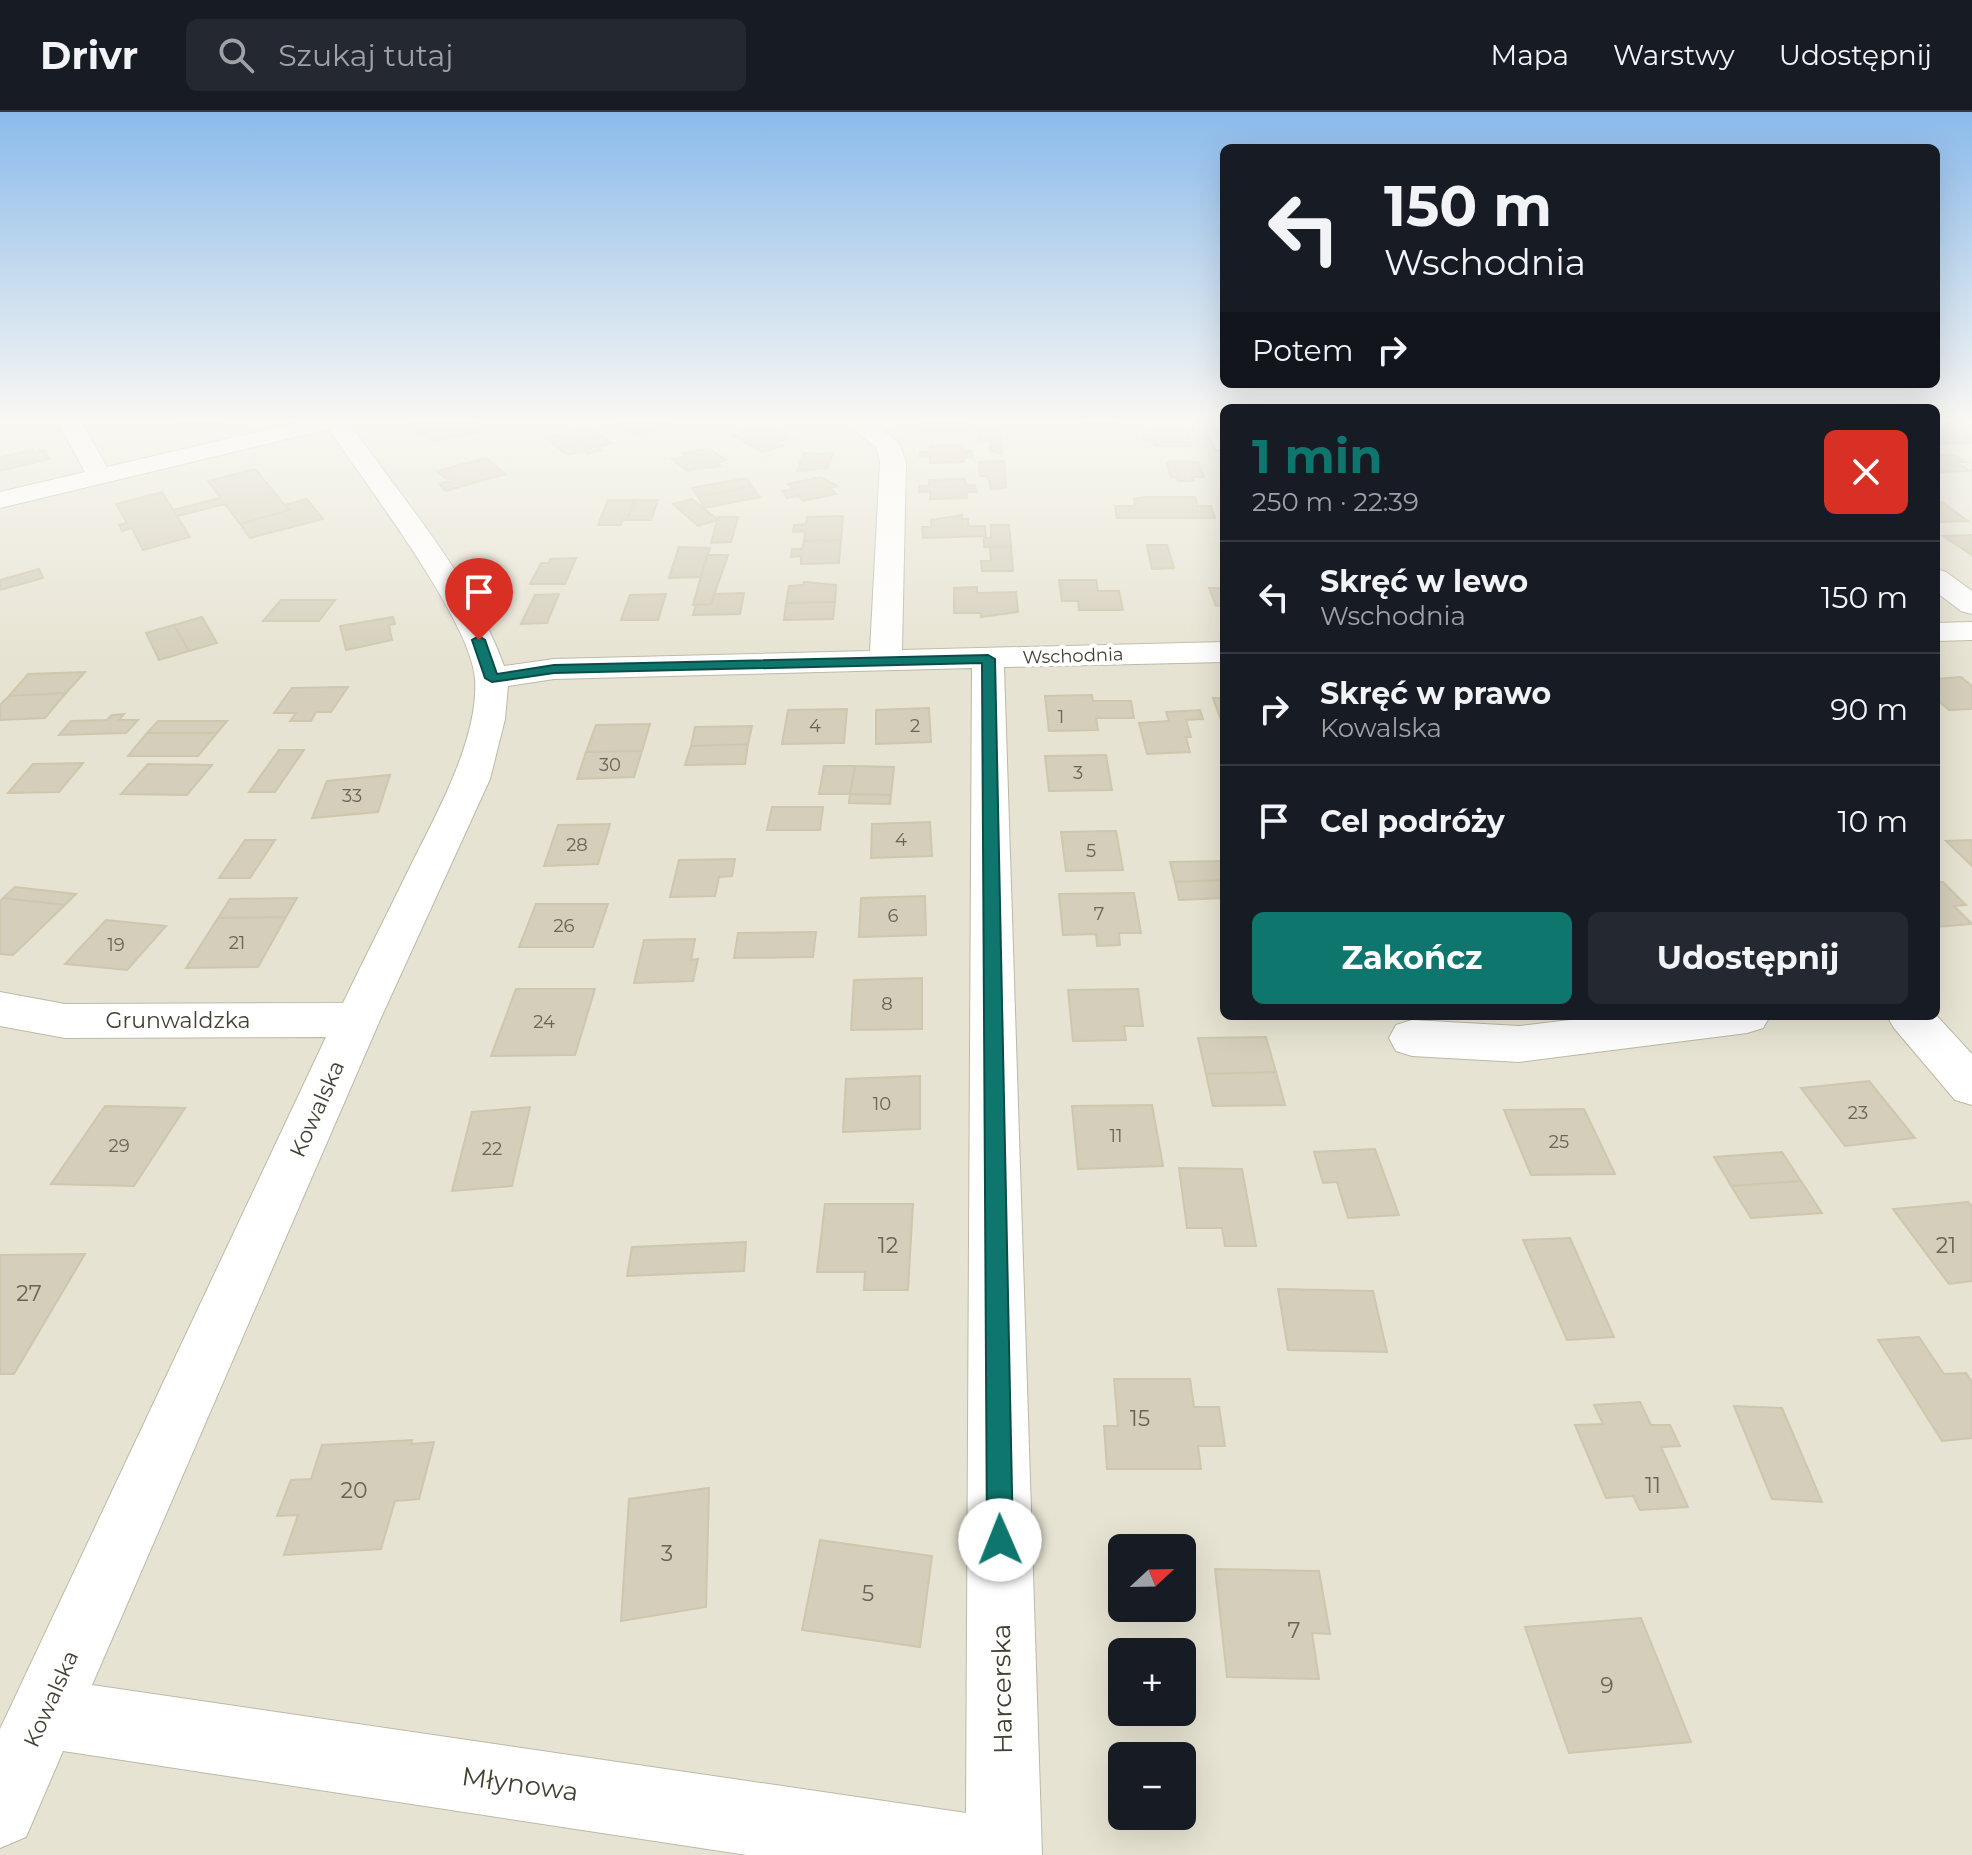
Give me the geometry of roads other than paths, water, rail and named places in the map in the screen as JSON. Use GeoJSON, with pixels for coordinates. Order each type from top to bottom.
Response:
{"type":"FeatureCollection","features":[{"type":"Feature","properties":{"kind":"street","name":"Kowalska"},"geometry":{"type":"LineString","coordinates":[[0,1811],[357,1020],[472,779],[488,719],[492,678],[479,640],[454,593],[392,500]]}},
{"type":"Feature","properties":{"kind":"street"},"geometry":{"type":"LineString","coordinates":[[886,660],[892,500]]}},
{"type":"Feature","properties":{"kind":"street"},"geometry":{"type":"LineString","coordinates":[[1940,581],[1972,605]]}},
{"type":"Feature","properties":{"kind":"street"},"geometry":{"type":"LineString","coordinates":[[1940,632],[1972,631]]}},
{"type":"Feature","properties":{"kind":"street","name":"Wschodnia"},"geometry":{"type":"LineString","coordinates":[[492,678],[554,669],[1220,652]]}},
{"type":"Feature","properties":{"kind":"street","name":"Harcerska"},"geometry":{"type":"LineString","coordinates":[[988,659],[1004,1855]]}},
{"type":"Feature","properties":{"kind":"street","name":"Grunwaldzka"},"geometry":{"type":"LineString","coordinates":[[0,1009],[65,1021],[357,1020]]}},
{"type":"Feature","properties":{"kind":"street"},"geometry":{"type":"LineString","coordinates":[[1412,1038],[1519,1044],[1714,1020]]}},
{"type":"Feature","properties":{"kind":"street"},"geometry":{"type":"LineString","coordinates":[[1914,1020],[1972,1086]]}},
{"type":"Feature","properties":{"kind":"street","name":"Młynowa"},"geometry":{"type":"LineString","coordinates":[[45,1713],[995,1855]]}}]}
